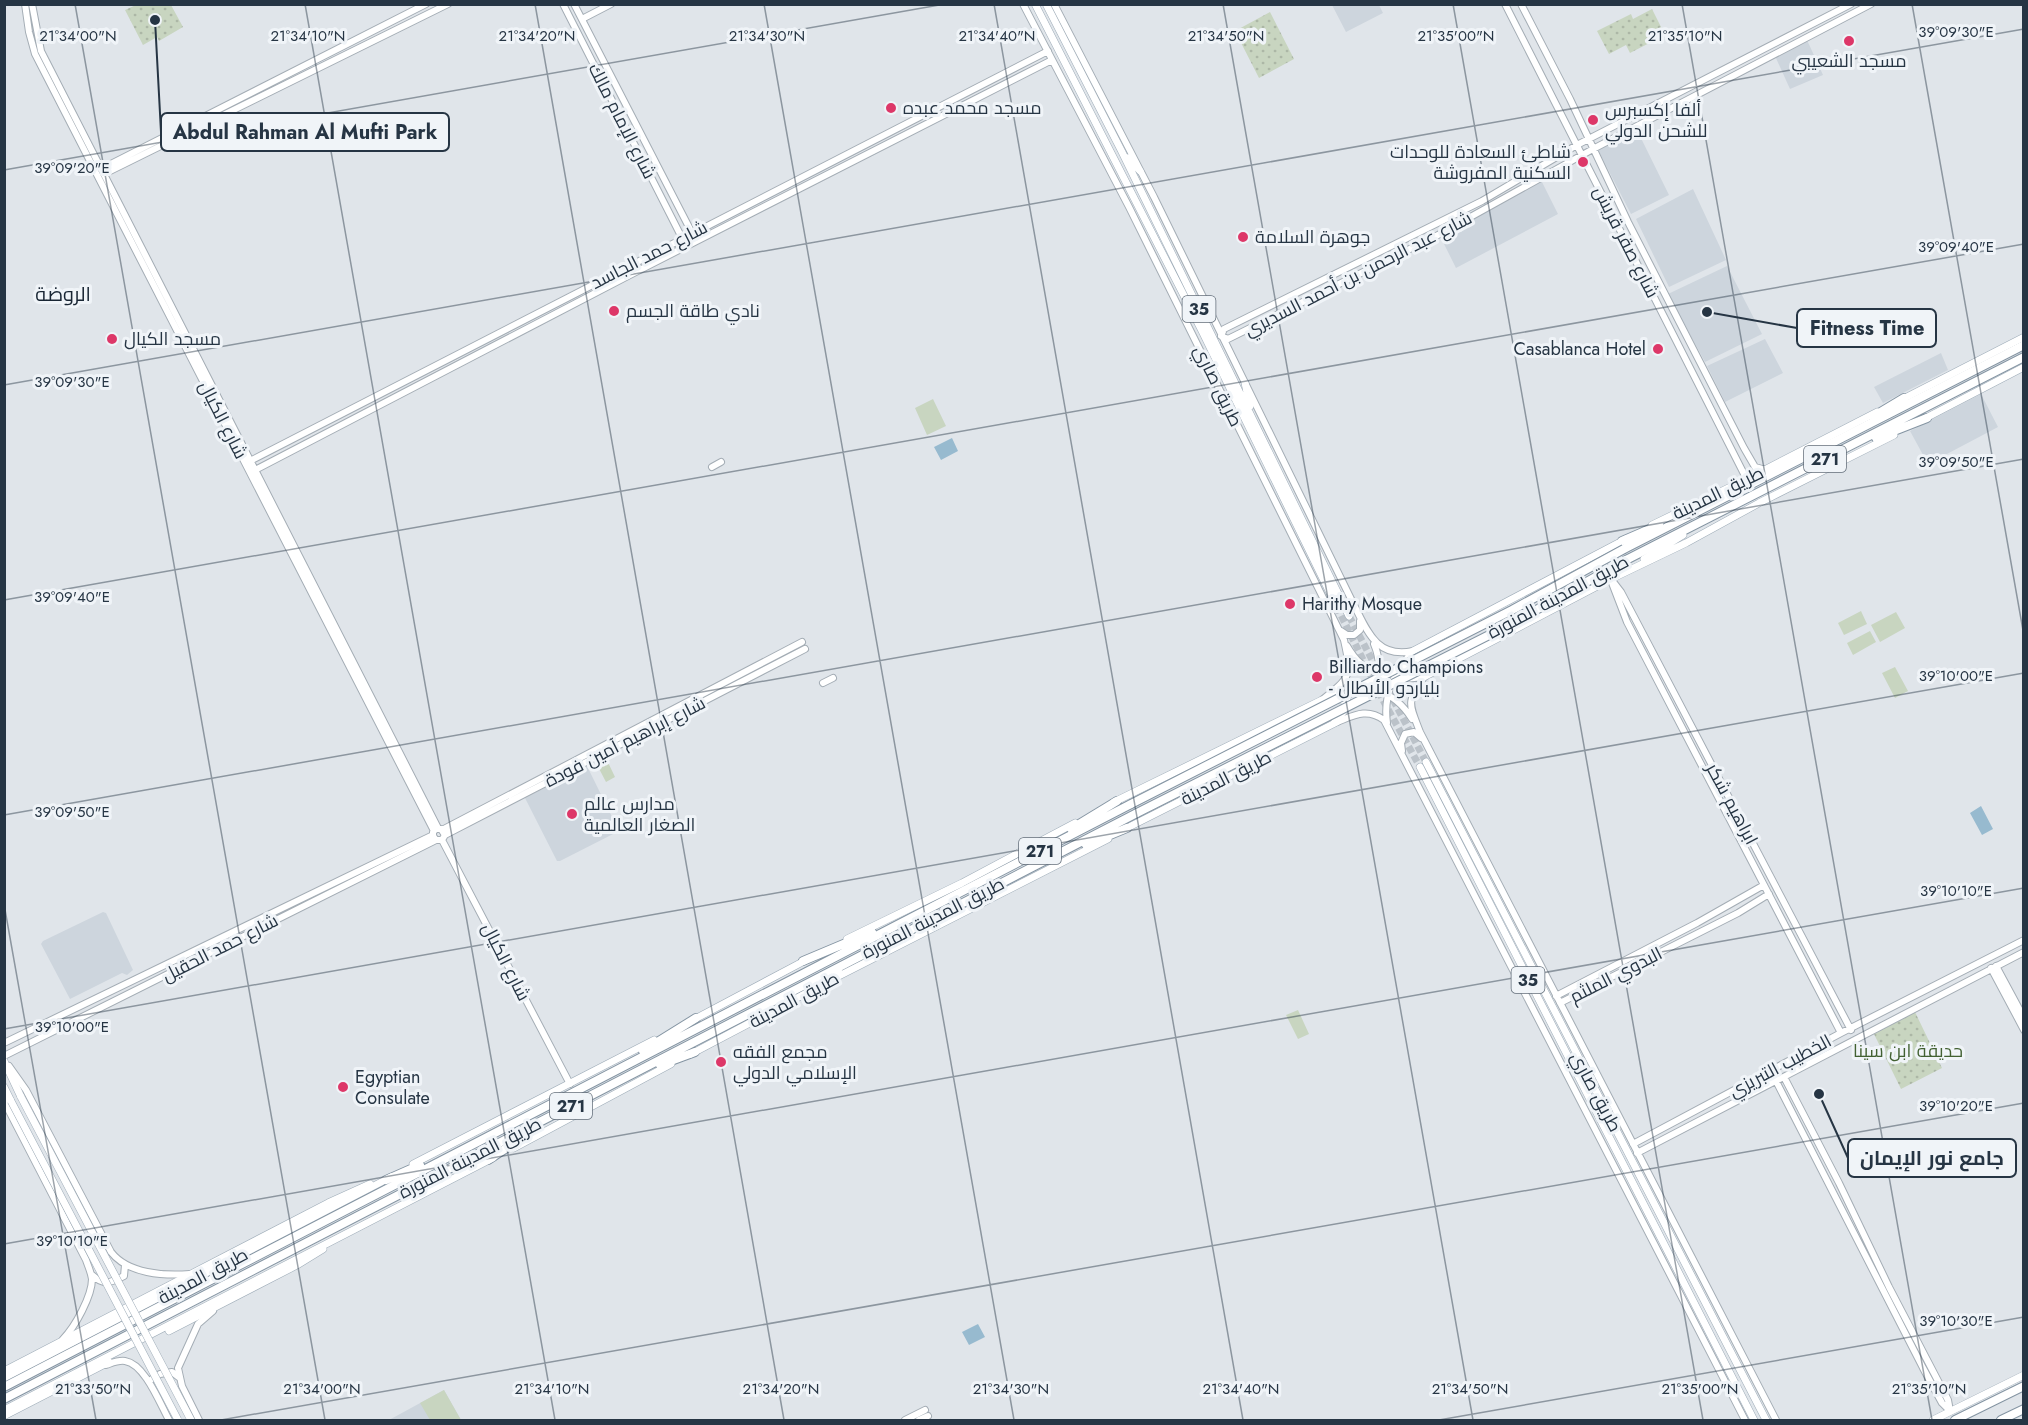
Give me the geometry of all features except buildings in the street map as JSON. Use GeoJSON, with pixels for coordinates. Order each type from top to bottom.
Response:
{"type":"FeatureCollection","features":[{"type":"Feature","properties":{"kind":"highway","name":"طريق المدينة المنورة"},"geometry":{"type":"LineString","coordinates":[[4,1387],[495,1131],[593,1083],[1131,804],[1512,610],[1623,545],[1812,454],[2024,345]]}},
{"type":"Feature","properties":{"kind":"highway","name":"طريق المدينة المنورة"},"geometry":{"type":"LineString","coordinates":[[4,1399],[1024,871],[1510,624],[1626,560],[2024,357]]}},
{"type":"Feature","properties":{"kind":"highway"},"geometry":{"type":"LineString","coordinates":[[1812,454],[1904,398]]}},
{"type":"Feature","properties":{"kind":"highway"},"geometry":{"type":"LineString","coordinates":[[1834,454],[1927,418]]}},
{"type":"Feature","properties":{"kind":"highway"},"geometry":{"type":"LineString","coordinates":[[1005,869],[1117,801]]}},
{"type":"Feature","properties":{"kind":"highway"},"geometry":{"type":"LineString","coordinates":[[1024,871],[1127,828]]}},
{"type":"Feature","properties":{"kind":"highway"},"geometry":{"type":"LineString","coordinates":[[803,961],[930,908]]}},
{"type":"Feature","properties":{"kind":"highway"},"geometry":{"type":"LineString","coordinates":[[811,990],[883,944]]}},
{"type":"Feature","properties":{"kind":"highway"},"geometry":{"type":"LineString","coordinates":[[593,1083],[696,1018]]}},
{"type":"Feature","properties":{"kind":"highway"},"geometry":{"type":"LineString","coordinates":[[626,1078],[695,1052]]}},
{"type":"Feature","properties":{"kind":"highway"},"geometry":{"type":"LineString","coordinates":[[488,1160],[573,1105]]}},
{"type":"Feature","properties":{"kind":"highway"},"geometry":{"type":"LineString","coordinates":[[386,1180],[495,1131]]}},
{"type":"Feature","properties":{"kind":"highway"},"geometry":{"type":"LineString","coordinates":[[1955,1417],[2024,1386]]}},
{"type":"Feature","properties":{"kind":"highway"},"geometry":{"type":"LineString","coordinates":[[2001,1420],[2024,1409]]}},
{"type":"Feature","properties":{"kind":"main road","name":"طريق صاري"},"geometry":{"type":"LineString","coordinates":[[1035,4],[1202,331],[1332,597]]}},
{"type":"Feature","properties":{"kind":"main road","name":"طريق صاري"},"geometry":{"type":"LineString","coordinates":[[1046,4],[1122,152],[1349,616]]}},
{"type":"Feature","properties":{"kind":"main road"},"geometry":{"type":"LineString","coordinates":[[1122,152],[1140,171]]}},
{"type":"Feature","properties":{"kind":"main road","name":"طريق المدينة"},"geometry":{"type":"LineString","coordinates":[[1413,651],[1623,545],[1672,514],[1766,470],[2024,338]]}},
{"type":"Feature","properties":{"kind":"main road","name":"طريق المدينة"},"geometry":{"type":"LineString","coordinates":[[1424,677],[2024,367]]}},
{"type":"Feature","properties":{"kind":"main road"},"geometry":{"type":"LineString","coordinates":[[1245,383],[1252,417]]}},
{"type":"Feature","properties":{"kind":"main road","name":"طريق المدينة"},"geometry":{"type":"LineString","coordinates":[[1611,579],[1710,518]]}},
{"type":"Feature","properties":{"kind":"main road"},"geometry":{"type":"LineString","coordinates":[[1428,643],[1416,656],[1416,666],[1429,668],[1444,666]]}},
{"type":"Feature","properties":{"kind":"main road"},"geometry":{"type":"LineString","coordinates":[[1324,699],[1347,701],[1344,711],[1336,722]]}},
{"type":"Feature","properties":{"kind":"main road","name":"طريق المدينة"},"geometry":{"type":"LineString","coordinates":[[4,1378],[286,1233],[803,961],[962,883],[1117,801],[1324,699]]}},
{"type":"Feature","properties":{"kind":"main road","name":"طريق المدينة"},"geometry":{"type":"LineString","coordinates":[[4,1410],[811,990],[1336,722]]}},
{"type":"Feature","properties":{"kind":"main road","name":"طريق صاري"},"geometry":{"type":"LineString","coordinates":[[1427,763],[1766,1420]]}},
{"type":"Feature","properties":{"kind":"main road","name":"طريق صاري"},"geometry":{"type":"LineString","coordinates":[[1427,763],[1637,1193],[1754,1420]]}},
{"type":"Feature","properties":{"kind":"main road"},"geometry":{"type":"LineString","coordinates":[[4,1059],[21,1097],[191,1420]]}},
{"type":"Feature","properties":{"kind":"main road"},"geometry":{"type":"LineString","coordinates":[[4,1087],[178,1420]]}},
{"type":"Feature","properties":{"kind":"main road","name":"طريق المدينة"},"geometry":{"type":"LineString","coordinates":[[4,1371],[328,1203],[400,1172]]}},
{"type":"Feature","properties":{"kind":"main road","name":"طريق المدينة"},"geometry":{"type":"LineString","coordinates":[[4,1416],[297,1265],[369,1220]]}},
{"type":"Feature","properties":{"kind":"main road"},"geometry":{"type":"LineString","coordinates":[[1933,1420],[1955,1417],[2024,1375]]}},
{"type":"Feature","properties":{"kind":"street","name":"شارع الكيال"},"geometry":{"type":"LineString","coordinates":[[25,4],[35,54],[438,834],[570,1084]]}},
{"type":"Feature","properties":{"kind":"street","name":"شارع الكيال"},"geometry":{"type":"LineString","coordinates":[[32,4],[41,51],[438,834]]}},
{"type":"Feature","properties":{"kind":"street"},"geometry":{"type":"LineString","coordinates":[[103,172],[426,4]]}},
{"type":"Feature","properties":{"kind":"street"},"geometry":{"type":"LineString","coordinates":[[103,172],[448,4]]}},
{"type":"Feature","properties":{"kind":"street","name":"شارع الإمام مالك"},"geometry":{"type":"LineString","coordinates":[[562,4],[682,238]]}},
{"type":"Feature","properties":{"kind":"street"},"geometry":{"type":"LineString","coordinates":[[575,6],[584,4]]}},
{"type":"Feature","properties":{"kind":"street"},"geometry":{"type":"LineString","coordinates":[[582,19],[610,4]]}},
{"type":"Feature","properties":{"kind":"street","name":"طريق صاري"},"geometry":{"type":"LineString","coordinates":[[1023,4],[1199,347],[1344,640],[1350,666],[1347,678],[1324,699]]}},
{"type":"Feature","properties":{"kind":"street"},"geometry":{"type":"LineString","coordinates":[[1054,4],[1140,171],[1353,603],[1360,630],[1354,635],[1342,633],[1332,618]]}},
{"type":"Feature","properties":{"kind":"street","name":"شارع صقر قريش"},"geometry":{"type":"LineString","coordinates":[[1505,4],[1744,474],[1745,480]]}},
{"type":"Feature","properties":{"kind":"street","name":"شارع صقر قريش"},"geometry":{"type":"LineString","coordinates":[[1521,4],[1735,432],[1755,467],[1766,470]]}},
{"type":"Feature","properties":{"kind":"street","name":"شارع عبد الرحمن بن أحمد السديري"},"geometry":{"type":"LineString","coordinates":[[1851,4],[1577,145],[1482,201],[1224,329],[1221,336],[1228,339],[1438,236],[1593,149],[1871,4]]}},
{"type":"Feature","properties":{"kind":"street","name":"شارع الإمام مالك"},"geometry":{"type":"LineString","coordinates":[[575,6],[692,233]]}},
{"type":"Feature","properties":{"kind":"street","name":"شارع حمد الجاسد"},"geometry":{"type":"LineString","coordinates":[[250,461],[1048,51]]}},
{"type":"Feature","properties":{"kind":"street"},"geometry":{"type":"LineString","coordinates":[[1038,56],[1042,58],[1042,66]]}},
{"type":"Feature","properties":{"kind":"street","name":"شارع حمد الجاسد"},"geometry":{"type":"LineString","coordinates":[[255,470],[1052,60]]}},
{"type":"Feature","properties":{"kind":"street"},"geometry":{"type":"LineString","coordinates":[[284,76],[287,84]]}},
{"type":"Feature","properties":{"kind":"street"},"geometry":{"type":"LineString","coordinates":[[1645,280],[1655,275]]}},
{"type":"Feature","properties":{"kind":"street"},"geometry":{"type":"LineString","coordinates":[[1251,315],[1256,326]]}},
{"type":"Feature","properties":{"kind":"street"},"geometry":{"type":"LineString","coordinates":[[1725,437],[1735,432]]}},
{"type":"Feature","properties":{"kind":"street"},"geometry":{"type":"LineString","coordinates":[[712,467],[722,462]]}},
{"type":"Feature","properties":{"kind":"street"},"geometry":{"type":"LineString","coordinates":[[1611,579],[1627,622],[1841,1033]]}},
{"type":"Feature","properties":{"kind":"street","name":"ابراهيم شكر"},"geometry":{"type":"LineString","coordinates":[[1611,579],[1621,592],[1851,1030]]}},
{"type":"Feature","properties":{"kind":"street","name":"طريق المدينة"},"geometry":{"type":"LineString","coordinates":[[1336,722],[1354,711],[1372,689],[1378,673],[1378,654],[1373,640],[1353,603]]}},
{"type":"Feature","properties":{"kind":"street","name":"طريق المدينة"},"geometry":{"type":"LineString","coordinates":[[1344,640],[1355,660],[1372,671],[1394,678],[1424,677]]}},
{"type":"Feature","properties":{"kind":"street"},"geometry":{"type":"LineString","coordinates":[[1373,640],[1380,647],[1390,651],[1402,653],[1413,651]]}},
{"type":"Feature","properties":{"kind":"street","name":"شارع إبراهيم آمين فودة"},"geometry":{"type":"LineString","coordinates":[[438,834],[804,645]]}},
{"type":"Feature","properties":{"kind":"street"},"geometry":{"type":"LineString","coordinates":[[1396,743],[1388,724],[1387,695],[1394,678],[1413,651]]}},
{"type":"Feature","properties":{"kind":"street"},"geometry":{"type":"LineString","coordinates":[[1424,677],[1411,696],[1411,703],[1427,763]]}},
{"type":"Feature","properties":{"kind":"street"},"geometry":{"type":"LineString","coordinates":[[823,683],[833,678]]}},
{"type":"Feature","properties":{"kind":"street"},"geometry":{"type":"LineString","coordinates":[[1660,684],[1666,680]]}},
{"type":"Feature","properties":{"kind":"street","name":"طريق المدينة"},"geometry":{"type":"LineString","coordinates":[[1324,699],[1346,688],[1372,689],[1403,705],[1420,732]]}},
{"type":"Feature","properties":{"kind":"street"},"geometry":{"type":"LineString","coordinates":[[1336,722],[1361,712],[1378,716],[1384,720],[1745,1420]]}},
{"type":"Feature","properties":{"kind":"street"},"geometry":{"type":"LineString","coordinates":[[1412,773],[1401,747],[1402,738],[1411,732],[1418,734],[1427,763],[1560,1003],[1776,1420]]}},
{"type":"Feature","properties":{"kind":"street","name":"شارع حمد الحقيل"},"geometry":{"type":"LineString","coordinates":[[4,1059],[438,834]]}},
{"type":"Feature","properties":{"kind":"street","name":"البدوي الملثم"},"geometry":{"type":"LineString","coordinates":[[1556,996],[1764,885]]}},
{"type":"Feature","properties":{"kind":"street","name":"شارع حمد الحقيل"},"geometry":{"type":"LineString","coordinates":[[4,1043],[335,886]]}},
{"type":"Feature","properties":{"kind":"street","name":"البدوي الملثم"},"geometry":{"type":"LineString","coordinates":[[1560,1003],[1738,913],[1769,894]]}},
{"type":"Feature","properties":{"kind":"street","name":"البدوي الملثم"},"geometry":{"type":"LineString","coordinates":[[1668,938],[1672,946]]}},
{"type":"Feature","properties":{"kind":"street","name":"الخطيب التبريزي"},"geometry":{"type":"LineString","coordinates":[[1633,1144],[1841,1033],[1851,1030],[2024,940]]}},
{"type":"Feature","properties":{"kind":"street","name":"الخطيب التبريزي"},"geometry":{"type":"LineString","coordinates":[[1637,1153],[2024,952]]}},
{"type":"Feature","properties":{"kind":"street"},"geometry":{"type":"LineString","coordinates":[[1994,967],[2024,1018]]}},
{"type":"Feature","properties":{"kind":"street"},"geometry":{"type":"LineString","coordinates":[[1994,967],[2024,1030]]}},
{"type":"Feature","properties":{"kind":"street"},"geometry":{"type":"LineString","coordinates":[[4,1059],[26,1090],[111,1252],[119,1262],[130,1268],[175,1275],[191,1274]]}},
{"type":"Feature","properties":{"kind":"street"},"geometry":{"type":"LineString","coordinates":[[1784,1077],[1955,1417]]}},
{"type":"Feature","properties":{"kind":"street"},"geometry":{"type":"LineString","coordinates":[[1776,1081],[1923,1368],[1942,1403],[1955,1417]]}},
{"type":"Feature","properties":{"kind":"street"},"geometry":{"type":"LineString","coordinates":[[4,1095],[9,1111],[92,1275],[92,1283],[78,1317],[58,1344]]}},
{"type":"Feature","properties":{"kind":"street"},"geometry":{"type":"LineString","coordinates":[[92,1275],[99,1282],[111,1282],[124,1276],[125,1265]]}},
{"type":"Feature","properties":{"kind":"street"},"geometry":{"type":"LineString","coordinates":[[199,1420],[182,1386],[178,1368],[198,1324],[227,1301]]}},
{"type":"Feature","properties":{"kind":"street"},"geometry":{"type":"LineString","coordinates":[[84,1375],[119,1360],[126,1361],[141,1371],[169,1420]]}},
{"type":"Feature","properties":{"kind":"street"},"geometry":{"type":"LineString","coordinates":[[152,1388],[151,1380],[160,1374],[172,1372],[180,1379]]}},
{"type":"Feature","properties":{"kind":"street"},"geometry":{"type":"LineString","coordinates":[[904,1420],[926,1413],[919,1420]]}},
{"type":"Feature","properties":{"kind":"shaded area"},"geometry":{"type":"Polygon","coordinates":[[[1332,5],[1379,5],[1383,13],[1346,32],[1332,5]]]}},
{"type":"Feature","properties":{"kind":"shaded area"},"geometry":{"type":"Polygon","coordinates":[[[1807,40],[1823,75],[1790,89],[1775,56],[1807,40]]]}},
{"type":"Feature","properties":{"kind":"shaded area"},"geometry":{"type":"Polygon","coordinates":[[[1637,130],[1669,195],[1631,214],[1598,150],[1637,130]]]}},
{"type":"Feature","properties":{"kind":"shaded area"},"geometry":{"type":"Polygon","coordinates":[[[1541,180],[1558,214],[1456,268],[1440,236],[1541,180]]]}},
{"type":"Feature","properties":{"kind":"shaded area"},"geometry":{"type":"Polygon","coordinates":[[[1693,189],[1726,260],[1669,287],[1636,219],[1693,189]]]}},
{"type":"Feature","properties":{"kind":"shaded area"},"geometry":{"type":"Polygon","coordinates":[[[1727,266],[1762,334],[1705,362],[1668,294],[1727,266]]]}},
{"type":"Feature","properties":{"kind":"shaded area"},"geometry":{"type":"Polygon","coordinates":[[[1765,339],[1783,373],[1725,402],[1707,366],[1765,339]]]}},
{"type":"Feature","properties":{"kind":"shaded area"},"geometry":{"type":"Polygon","coordinates":[[[1941,353],[1948,370],[1883,403],[1874,387],[1941,353]]]}},
{"type":"Feature","properties":{"kind":"shaded area"},"geometry":{"type":"Polygon","coordinates":[[[1981,394],[1998,427],[1928,464],[1910,431],[1981,394]]]}},
{"type":"Feature","properties":{"kind":"shaded area","name":"مدارس عالم الصغار العالمية"},"geometry":{"type":"Polygon","coordinates":[[[587,766],[619,831],[557,861],[525,798],[587,766]]]}},
{"type":"Feature","properties":{"kind":"shaded area"},"geometry":{"type":"Polygon","coordinates":[[[103,912],[106,913],[133,970],[127,975],[122,973],[70,999],[41,944],[103,912]]]}},
{"type":"Feature","properties":{"kind":"shaded area"},"geometry":{"type":"Polygon","coordinates":[[[444,1390],[461,1420],[389,1420],[444,1390]]]}},
{"type":"Feature","properties":{"kind":"green space"},"geometry":{"type":"Polygon","coordinates":[[[136,5],[171,5],[183,27],[159,41],[157,37],[143,45],[125,10],[136,5]]]}},
{"type":"Feature","properties":{"kind":"green space"},"geometry":{"type":"Polygon","coordinates":[[[1652,9],[1665,35],[1630,53],[1626,45],[1609,54],[1597,31],[1631,14],[1633,19],[1652,9]]]}},
{"type":"Feature","properties":{"kind":"green space"},"geometry":{"type":"Polygon","coordinates":[[[1270,12],[1294,59],[1259,78],[1235,31],[1270,12]]]}},
{"type":"Feature","properties":{"kind":"green space"},"geometry":{"type":"Polygon","coordinates":[[[933,399],[946,426],[927,435],[915,408],[933,399]]]}},
{"type":"Feature","properties":{"kind":"green space"},"geometry":{"type":"Polygon","coordinates":[[[1861,611],[1867,624],[1844,635],[1838,623],[1861,611]]]}},
{"type":"Feature","properties":{"kind":"green space"},"geometry":{"type":"Polygon","coordinates":[[[1896,612],[1905,628],[1880,642],[1871,625],[1896,612]]]}},
{"type":"Feature","properties":{"kind":"green space"},"geometry":{"type":"Polygon","coordinates":[[[1870,631],[1876,642],[1853,655],[1847,643],[1870,631]]]}},
{"type":"Feature","properties":{"kind":"green space"},"geometry":{"type":"Polygon","coordinates":[[[1895,667],[1908,691],[1895,698],[1882,673],[1895,667]]]}},
{"type":"Feature","properties":{"kind":"green space"},"geometry":{"type":"Polygon","coordinates":[[[604,754],[615,777],[606,782],[594,759],[604,754]]]}},
{"type":"Feature","properties":{"kind":"green space"},"geometry":{"type":"Polygon","coordinates":[[[1298,1010],[1309,1034],[1298,1039],[1286,1015],[1298,1010]]]}},
{"type":"Feature","properties":{"kind":"green space","name":"حديقة ابن سينا"},"geometry":{"type":"Polygon","coordinates":[[[1915,1012],[1942,1068],[1901,1089],[1874,1034],[1915,1012]]]}},
{"type":"Feature","properties":{"kind":"green space"},"geometry":{"type":"Polygon","coordinates":[[[444,1390],[461,1420],[430,1420],[420,1403],[444,1390]]]}},
{"type":"Feature","properties":{"kind":"water"},"geometry":{"type":"Polygon","coordinates":[[[952,438],[958,451],[941,460],[934,447],[952,438]]]}},
{"type":"Feature","properties":{"kind":"water"},"geometry":{"type":"Polygon","coordinates":[[[1981,806],[1993,829],[1982,835],[1970,813],[1981,806]]]}},
{"type":"Feature","properties":{"kind":"water"},"geometry":{"type":"Polygon","coordinates":[[[978,1324],[985,1337],[969,1345],[962,1332],[978,1324]]]}},
{"type":"Feature","properties":{"kind":"tunnel"},"geometry":{"type":"LineString","coordinates":[[1332,597],[1384,702],[1420,767]]}},
{"type":"Feature","properties":{"kind":"tunnel"},"geometry":{"type":"LineString","coordinates":[[1349,616],[1426,762]]}},
{"type":"Feature","properties":{"kind":"place","name":"Abdul Rahman Al Mufti Park"},"geometry":{"type":"Point","coordinates":[155,20]}},
{"type":"Feature","properties":{"kind":"place","name":"مسجد الشعيبي"},"geometry":{"type":"Point","coordinates":[1849,41]}},
{"type":"Feature","properties":{"kind":"place","name":"مسجد محمد عبده"},"geometry":{"type":"Point","coordinates":[891,108]}},
{"type":"Feature","properties":{"kind":"place","name":"ألفا إكسبرس للشحن الدولي"},"geometry":{"type":"Point","coordinates":[1593,120]}},
{"type":"Feature","properties":{"kind":"place","name":"شاطئ السعادة للوحدات السكنية المفروشة"},"geometry":{"type":"Point","coordinates":[1583,162]}},
{"type":"Feature","properties":{"kind":"place","name":"جوهرة السلامة"},"geometry":{"type":"Point","coordinates":[1243,237]}},
{"type":"Feature","properties":{"kind":"place","name":"نادي طاقة الجسم"},"geometry":{"type":"Point","coordinates":[614,311]}},
{"type":"Feature","properties":{"kind":"place","name":"Fitness Time"},"geometry":{"type":"Point","coordinates":[1707,312]}},
{"type":"Feature","properties":{"kind":"place","name":"مسجد الكيال"},"geometry":{"type":"Point","coordinates":[112,339]}},
{"type":"Feature","properties":{"kind":"place","name":"Casablanca Hotel"},"geometry":{"type":"Point","coordinates":[1658,349]}},
{"type":"Feature","properties":{"kind":"place","name":"Harithy Mosque"},"geometry":{"type":"Point","coordinates":[1290,604]}},
{"type":"Feature","properties":{"kind":"place","name":"Billiardo Champions - بلياردو الأبطال"},"geometry":{"type":"Point","coordinates":[1317,677]}},
{"type":"Feature","properties":{"kind":"place","name":"مدارس عالم الصغار العالمية"},"geometry":{"type":"Point","coordinates":[572,814]}},
{"type":"Feature","properties":{"kind":"place","name":"مجمع الفقه الإسلامي الدولي"},"geometry":{"type":"Point","coordinates":[721,1062]}},
{"type":"Feature","properties":{"kind":"place","name":"Egyptian Consulate"},"geometry":{"type":"Point","coordinates":[343,1087]}},
{"type":"Feature","properties":{"kind":"place","name":"جامع نور الإيمان"},"geometry":{"type":"Point","coordinates":[1819,1094]}},
{"type":"Feature","properties":{"kind":"district","name":"الروضة"},"geometry":{"type":"Point","coordinates":[63,294]}}]}
